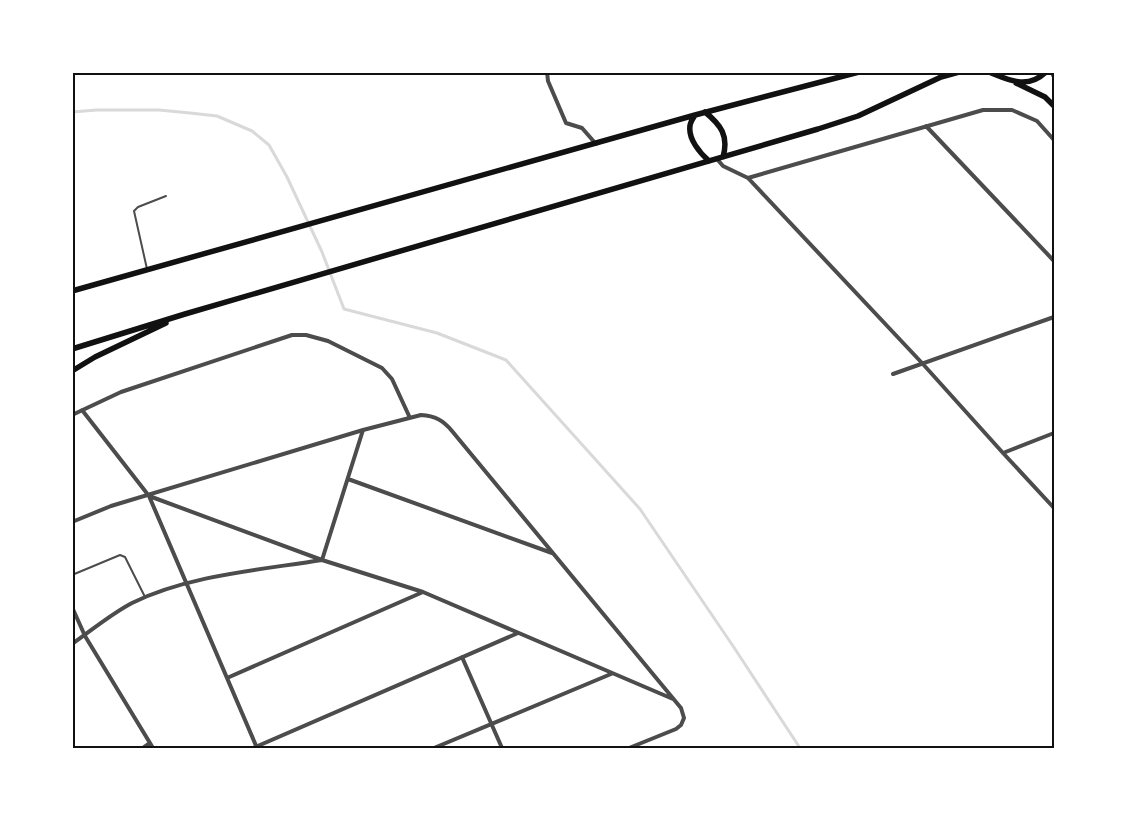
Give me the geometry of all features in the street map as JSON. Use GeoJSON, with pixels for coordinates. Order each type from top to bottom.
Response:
{"type":"FeatureCollection","features":[{"type":"Feature","properties":{"kind":"main road"},"geometry":{"type":"LineString","coordinates":[[72,291],[333,216],[596,144],[695,114],[860,72]]}},
{"type":"Feature","properties":{"kind":"main road"},"geometry":{"type":"LineString","coordinates":[[72,349],[858,116],[941,77],[959,72]]}},
{"type":"Feature","properties":{"kind":"main road"},"geometry":{"type":"LineString","coordinates":[[990,72],[1045,97],[1054,106]]}},
{"type":"Feature","properties":{"kind":"main road"},"geometry":{"type":"LineString","coordinates":[[1014,83],[1029,82],[1046,72]]}},
{"type":"Feature","properties":{"kind":"main road"},"geometry":{"type":"LineString","coordinates":[[705,112],[717,122],[723,133],[726,146],[723,157]]}},
{"type":"Feature","properties":{"kind":"main road"},"geometry":{"type":"LineString","coordinates":[[695,114],[690,126],[692,139],[698,151],[709,161]]}},
{"type":"Feature","properties":{"kind":"main road"},"geometry":{"type":"LineString","coordinates":[[72,371],[95,357],[185,314]]}},
{"type":"Feature","properties":{"kind":"street"},"geometry":{"type":"LineString","coordinates":[[547,72],[548,81],[566,123],[582,128],[596,144]]}},
{"type":"Feature","properties":{"kind":"street"},"geometry":{"type":"LineString","coordinates":[[748,178],[983,110],[1012,110],[1037,120],[1054,140]]}},
{"type":"Feature","properties":{"kind":"street"},"geometry":{"type":"LineString","coordinates":[[926,126],[1054,261]]}},
{"type":"Feature","properties":{"kind":"street"},"geometry":{"type":"LineString","coordinates":[[717,159],[723,166],[748,178],[922,363],[1054,508]]}},
{"type":"Feature","properties":{"kind":"street"},"geometry":{"type":"LineString","coordinates":[[893,374],[1054,317]]}},
{"type":"Feature","properties":{"kind":"street"},"geometry":{"type":"LineString","coordinates":[[72,415],[122,392],[282,338],[292,335],[306,335],[328,341],[382,368],[392,378],[410,418]]}},
{"type":"Feature","properties":{"kind":"street"},"geometry":{"type":"LineString","coordinates":[[82,410],[149,496],[255,748],[518,632]]}},
{"type":"Feature","properties":{"kind":"street"},"geometry":{"type":"LineString","coordinates":[[72,522],[111,506],[363,430],[421,415],[443,421],[675,699],[682,711],[684,720],[676,729],[629,748]]}},
{"type":"Feature","properties":{"kind":"street"},"geometry":{"type":"LineString","coordinates":[[322,560],[363,430]]}},
{"type":"Feature","properties":{"kind":"street"},"geometry":{"type":"LineString","coordinates":[[1003,453],[1054,433]]}},
{"type":"Feature","properties":{"kind":"street"},"geometry":{"type":"LineString","coordinates":[[348,479],[554,554]]}},
{"type":"Feature","properties":{"kind":"street"},"geometry":{"type":"LineString","coordinates":[[149,496],[322,560],[423,592],[611,674],[675,699]]}},
{"type":"Feature","properties":{"kind":"street"},"geometry":{"type":"LineString","coordinates":[[72,644],[130,604],[186,582],[322,560]]}},
{"type":"Feature","properties":{"kind":"street"},"geometry":{"type":"LineString","coordinates":[[227,678],[423,592]]}},
{"type":"Feature","properties":{"kind":"street"},"geometry":{"type":"LineString","coordinates":[[72,607],[85,636],[153,748]]}},
{"type":"Feature","properties":{"kind":"street"},"geometry":{"type":"LineString","coordinates":[[462,657],[502,748]]}},
{"type":"Feature","properties":{"kind":"street"},"geometry":{"type":"LineString","coordinates":[[434,748],[611,674]]}},
{"type":"Feature","properties":{"kind":"street"},"geometry":{"type":"LineString","coordinates":[[143,748],[150,743]]}},
{"type":"Feature","properties":{"kind":"lane"},"geometry":{"type":"LineString","coordinates":[[147,269],[134,211],[138,207],[166,196]]}},
{"type":"Feature","properties":{"kind":"lane"},"geometry":{"type":"LineString","coordinates":[[72,575],[120,554],[125,557],[145,597]]}},
{"type":"Feature","properties":{"kind":"waterway"},"geometry":{"type":"LineString","coordinates":[[72,112],[159,110],[217,116],[252,131],[269,145],[287,177],[322,252],[344,309],[437,333],[506,360],[640,509],[800,748]]}}]}
